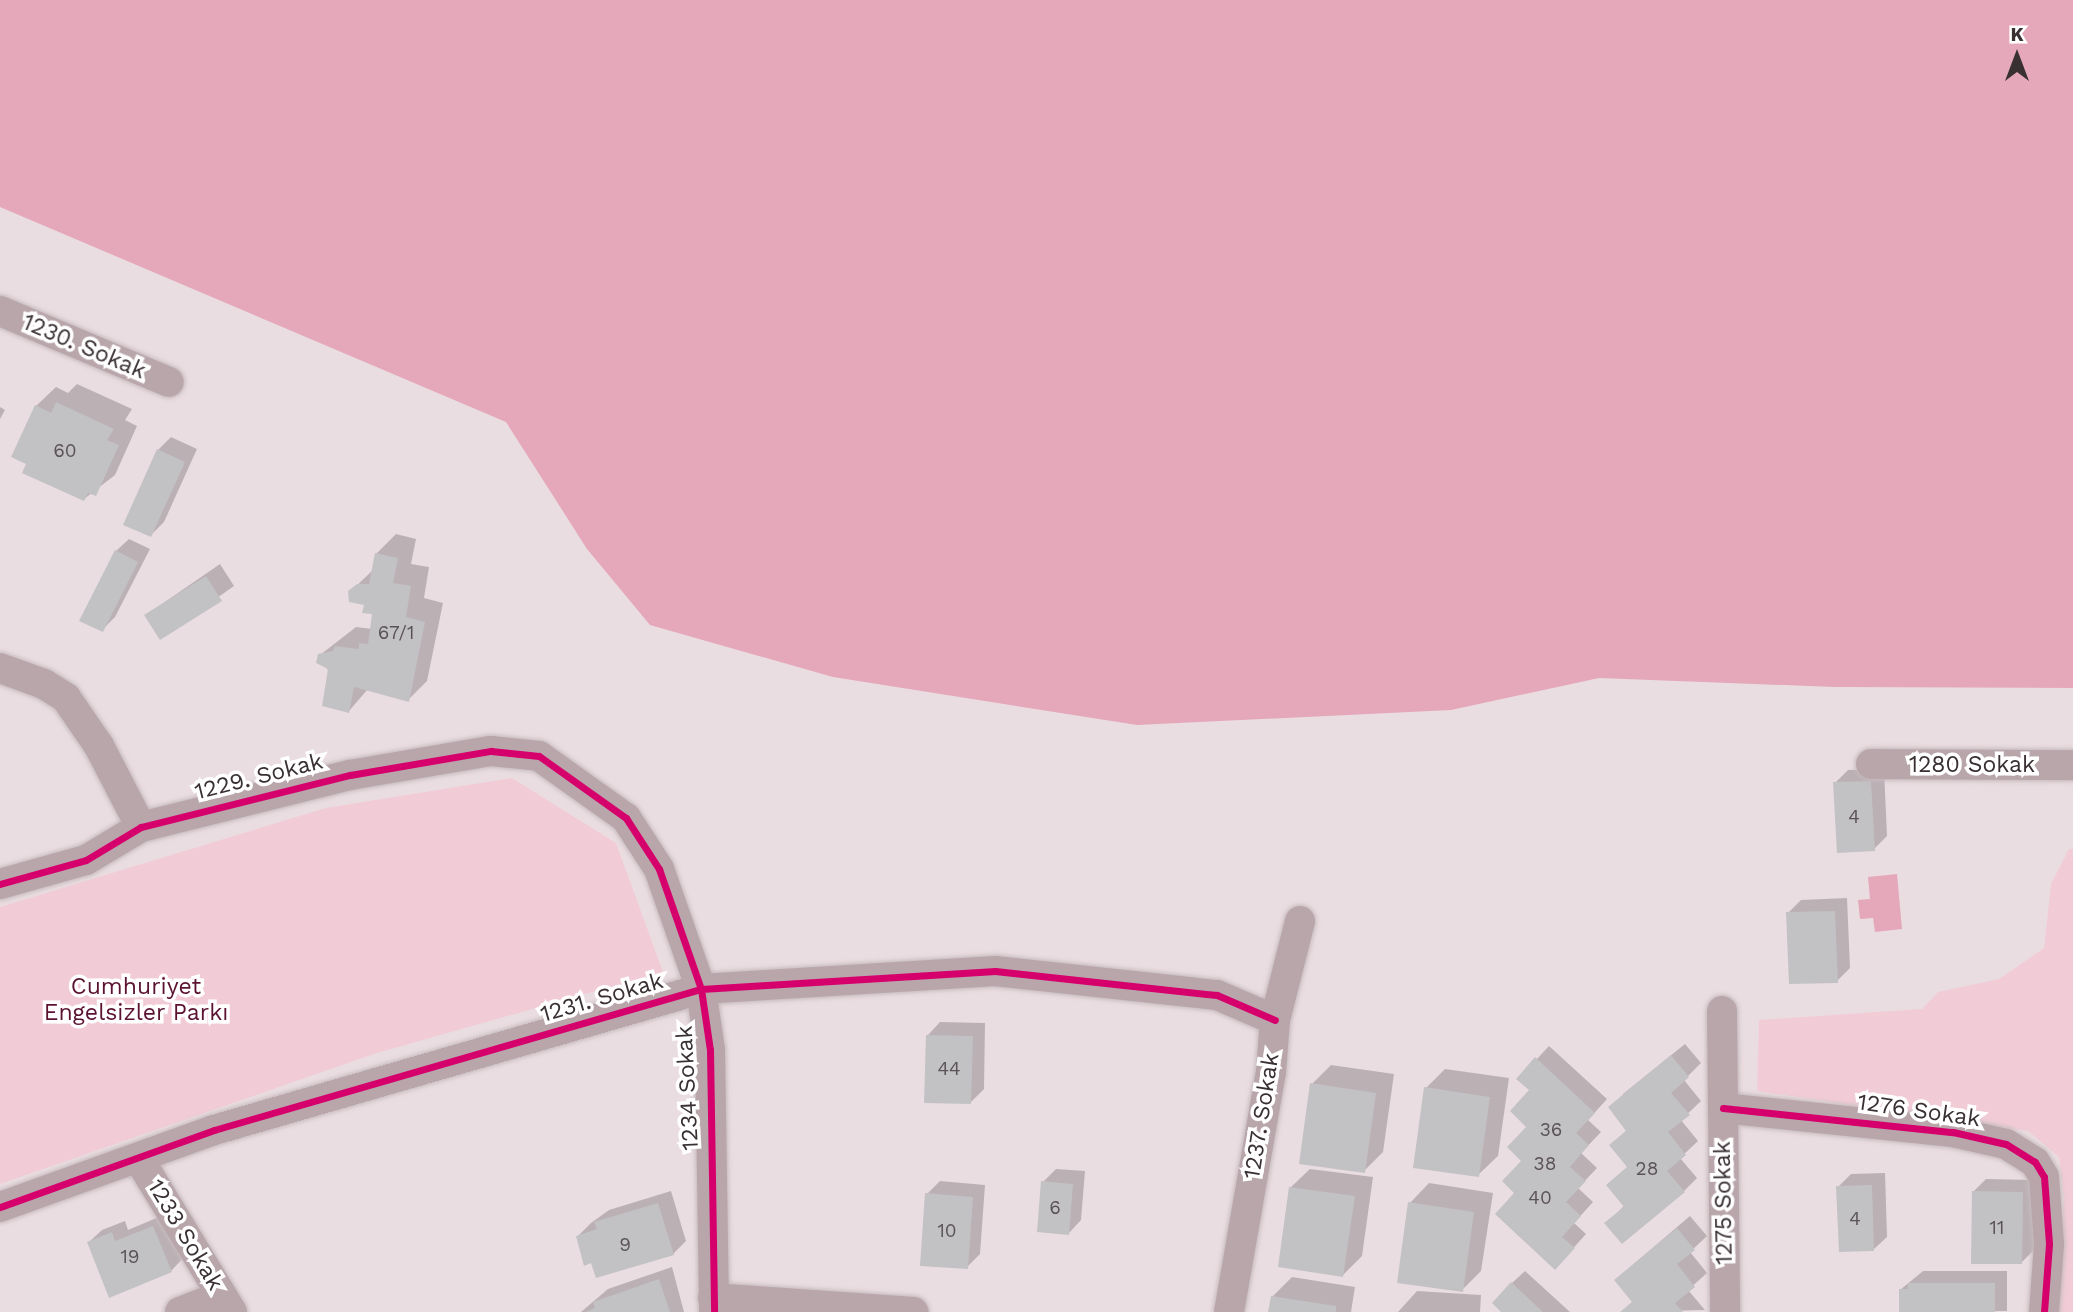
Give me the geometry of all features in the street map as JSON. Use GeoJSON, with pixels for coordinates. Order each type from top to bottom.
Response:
{"type":"FeatureCollection","features":[{"type":"Feature","properties":{"kind":"street","name":"1230. Sokak"},"geometry":{"type":"LineString","coordinates":[[0,311],[169,382]]}},
{"type":"Feature","properties":{"kind":"street"},"geometry":{"type":"LineString","coordinates":[[0,668],[44,684],[66,698],[99,746],[141,827]]}},
{"type":"Feature","properties":{"kind":"street","name":"1229. Sokak"},"geometry":{"type":"LineString","coordinates":[[0,884],[86,860],[141,827],[350,775],[491,751],[539,756]]}},
{"type":"Feature","properties":{"kind":"street","name":"1234 Sokak"},"geometry":{"type":"LineString","coordinates":[[539,756],[626,818],[659,869],[701,989],[710,1050],[713,1305]]}},
{"type":"Feature","properties":{"kind":"street","name":"1280 Sokak"},"geometry":{"type":"LineString","coordinates":[[1871,764],[2073,765]]}},
{"type":"Feature","properties":{"kind":"street","name":"1237. Sokak"},"geometry":{"type":"LineString","coordinates":[[1228,1312],[1271,1072],[1275,1020],[1300,921]]}},
{"type":"Feature","properties":{"kind":"street","name":"1231. Sokak"},"geometry":{"type":"LineString","coordinates":[[0,1207],[215,1130],[701,989],[995,971],[1217,995],[1275,1020]]}},
{"type":"Feature","properties":{"kind":"street","name":"1275 Sokak"},"geometry":{"type":"LineString","coordinates":[[1722,1011],[1726,1312]]}},
{"type":"Feature","properties":{"kind":"street","name":"1276 Sokak"},"geometry":{"type":"LineString","coordinates":[[1723,1108],[1953,1132],[2006,1144],[2035,1162],[2044,1177],[2049,1244],[2044,1312]]}},
{"type":"Feature","properties":{"kind":"street","name":"1233 Sokak"},"geometry":{"type":"LineString","coordinates":[[139,1159],[227,1304]]}},
{"type":"Feature","properties":{"kind":"street"},"geometry":{"type":"LineString","coordinates":[[180,1312],[227,1304]]}},
{"type":"Feature","properties":{"kind":"street"},"geometry":{"type":"LineString","coordinates":[[713,1305],[914,1312]]}},
{"type":"Feature","properties":{"kind":"green space","name":"Cumhuriyet Engelsizler Parkı"},"geometry":{"type":"Polygon","coordinates":[[[512,778],[616,843],[663,972],[377,1053],[0,1184],[0,907],[326,808],[512,778]]]}},
{"type":"Feature","properties":{"kind":"green space"},"geometry":{"type":"Polygon","coordinates":[[[2069,849],[2073,849],[2073,1312],[2057,1312],[2064,1199],[2059,1157],[2028,1131],[1757,1091],[1759,1020],[1922,1009],[1938,992],[1999,979],[2044,948],[2051,884],[2069,849]]]}},
{"type":"Feature","properties":{"kind":"shaded area"},"geometry":{"type":"Polygon","coordinates":[[[0,0],[2073,0],[2073,688],[1835,687],[1599,678],[1451,710],[1137,725],[833,677],[650,625],[587,549],[506,422],[0,207],[0,0]]]}},
{"type":"Feature","properties":{"kind":"shaded area"},"geometry":{"type":"Polygon","coordinates":[[[1897,874],[1902,929],[1875,932],[1873,918],[1860,919],[1858,900],[1870,899],[1868,877],[1897,874]]]}},
{"type":"Feature","properties":{"kind":"building"},"geometry":{"type":"Polygon","coordinates":[[[56,402],[114,429],[107,440],[119,445],[96,496],[88,493],[84,501],[22,473],[26,464],[11,457],[35,405],[51,413],[56,402]]]}},
{"type":"Feature","properties":{"kind":"building"},"geometry":{"type":"Polygon","coordinates":[[[157,449],[185,462],[151,537],[123,525],[157,449]]]}},
{"type":"Feature","properties":{"kind":"building"},"geometry":{"type":"Polygon","coordinates":[[[115,550],[138,562],[103,632],[79,621],[115,550]]]}},
{"type":"Feature","properties":{"kind":"building"},"geometry":{"type":"Polygon","coordinates":[[[375,553],[398,558],[393,583],[411,586],[406,617],[425,622],[409,702],[354,687],[349,713],[322,706],[328,669],[316,663],[318,654],[333,651],[335,646],[359,649],[359,643],[368,644],[372,614],[362,613],[364,605],[349,602],[348,591],[357,584],[369,584],[375,553]]]}},
{"type":"Feature","properties":{"kind":"building"},"geometry":{"type":"Polygon","coordinates":[[[206,576],[222,601],[160,640],[144,615],[206,576]]]}},
{"type":"Feature","properties":{"kind":"building"},"geometry":{"type":"Polygon","coordinates":[[[1871,781],[1875,851],[1837,853],[1833,782],[1871,781]]]}},
{"type":"Feature","properties":{"kind":"building"},"geometry":{"type":"Polygon","coordinates":[[[1835,911],[1838,983],[1789,984],[1786,912],[1835,911]]]}},
{"type":"Feature","properties":{"kind":"building"},"geometry":{"type":"Polygon","coordinates":[[[926,1035],[973,1036],[971,1104],[924,1103],[926,1035]]]}},
{"type":"Feature","properties":{"kind":"building"},"geometry":{"type":"Polygon","coordinates":[[[1671,1055],[1689,1077],[1671,1093],[1690,1115],[1668,1132],[1686,1155],[1667,1171],[1685,1192],[1622,1244],[1604,1223],[1624,1207],[1606,1185],[1627,1167],[1609,1145],[1626,1131],[1608,1107],[1671,1055]]]}},
{"type":"Feature","properties":{"kind":"building"},"geometry":{"type":"Polygon","coordinates":[[[1535,1057],[1595,1113],[1576,1133],[1589,1145],[1570,1167],[1586,1181],[1566,1202],[1581,1216],[1562,1237],[1575,1248],[1555,1270],[1495,1214],[1514,1193],[1502,1181],[1521,1161],[1507,1147],[1526,1127],[1510,1111],[1529,1090],[1516,1079],[1535,1057]]]}},
{"type":"Feature","properties":{"kind":"building"},"geometry":{"type":"Polygon","coordinates":[[[1310,1083],[1376,1093],[1365,1173],[1299,1164],[1310,1083]]]}},
{"type":"Feature","properties":{"kind":"building"},"geometry":{"type":"Polygon","coordinates":[[[1424,1087],[1490,1097],[1479,1177],[1413,1168],[1424,1087]]]}},
{"type":"Feature","properties":{"kind":"building"},"geometry":{"type":"Polygon","coordinates":[[[1041,1181],[1073,1184],[1069,1235],[1037,1232],[1041,1181]]]}},
{"type":"Feature","properties":{"kind":"building"},"geometry":{"type":"Polygon","coordinates":[[[1872,1185],[1874,1251],[1839,1252],[1836,1186],[1872,1185]]]}},
{"type":"Feature","properties":{"kind":"building"},"geometry":{"type":"Polygon","coordinates":[[[1289,1187],[1355,1196],[1343,1277],[1278,1267],[1289,1187]]]}},
{"type":"Feature","properties":{"kind":"building"},"geometry":{"type":"Polygon","coordinates":[[[1972,1191],[2023,1192],[2022,1264],[1971,1264],[1972,1191]]]}},
{"type":"Feature","properties":{"kind":"building"},"geometry":{"type":"Polygon","coordinates":[[[925,1193],[973,1197],[968,1269],[920,1266],[925,1193]]]}},
{"type":"Feature","properties":{"kind":"building"},"geometry":{"type":"Polygon","coordinates":[[[1408,1202],[1474,1212],[1463,1292],[1397,1283],[1408,1202]]]}},
{"type":"Feature","properties":{"kind":"building"},"geometry":{"type":"Polygon","coordinates":[[[658,1203],[674,1255],[596,1278],[591,1263],[584,1266],[576,1236],[597,1229],[594,1222],[658,1203]]]}},
{"type":"Feature","properties":{"kind":"building"},"geometry":{"type":"Polygon","coordinates":[[[153,1226],[172,1272],[109,1298],[87,1242],[112,1232],[115,1241],[153,1226]]]}},
{"type":"Feature","properties":{"kind":"building"},"geometry":{"type":"Polygon","coordinates":[[[1677,1228],[1695,1250],[1677,1264],[1695,1287],[1675,1303],[1683,1312],[1620,1312],[1632,1302],[1614,1280],[1677,1228]]]}},
{"type":"Feature","properties":{"kind":"building"},"geometry":{"type":"Polygon","coordinates":[[[659,1279],[670,1312],[586,1312],[595,1308],[593,1302],[659,1279]]]}},
{"type":"Feature","properties":{"kind":"building"},"geometry":{"type":"Polygon","coordinates":[[[1511,1282],[1543,1312],[1501,1312],[1492,1303],[1511,1282]]]}},
{"type":"Feature","properties":{"kind":"building"},"geometry":{"type":"Polygon","coordinates":[[[1908,1283],[1995,1283],[1995,1312],[1899,1312],[1899,1289],[1908,1289],[1908,1283]]]}},
{"type":"Feature","properties":{"kind":"building"},"geometry":{"type":"Polygon","coordinates":[[[1271,1296],[1336,1306],[1336,1312],[1268,1312],[1271,1296]]]}},
{"type":"Feature","properties":{"kind":"cycle path"},"geometry":{"type":"LineString","coordinates":[[0,884],[86,860],[141,827],[350,775],[491,751],[539,756],[626,818],[659,869],[701,989],[710,1050],[714,1312]]}},
{"type":"Feature","properties":{"kind":"cycle path"},"geometry":{"type":"LineString","coordinates":[[0,1207],[214,1130],[701,989],[995,971],[1217,995],[1275,1020]]}},
{"type":"Feature","properties":{"kind":"cycle path"},"geometry":{"type":"LineString","coordinates":[[1723,1108],[1953,1132],[2006,1144],[2035,1162],[2044,1177],[2049,1244],[2044,1312]]}}]}
